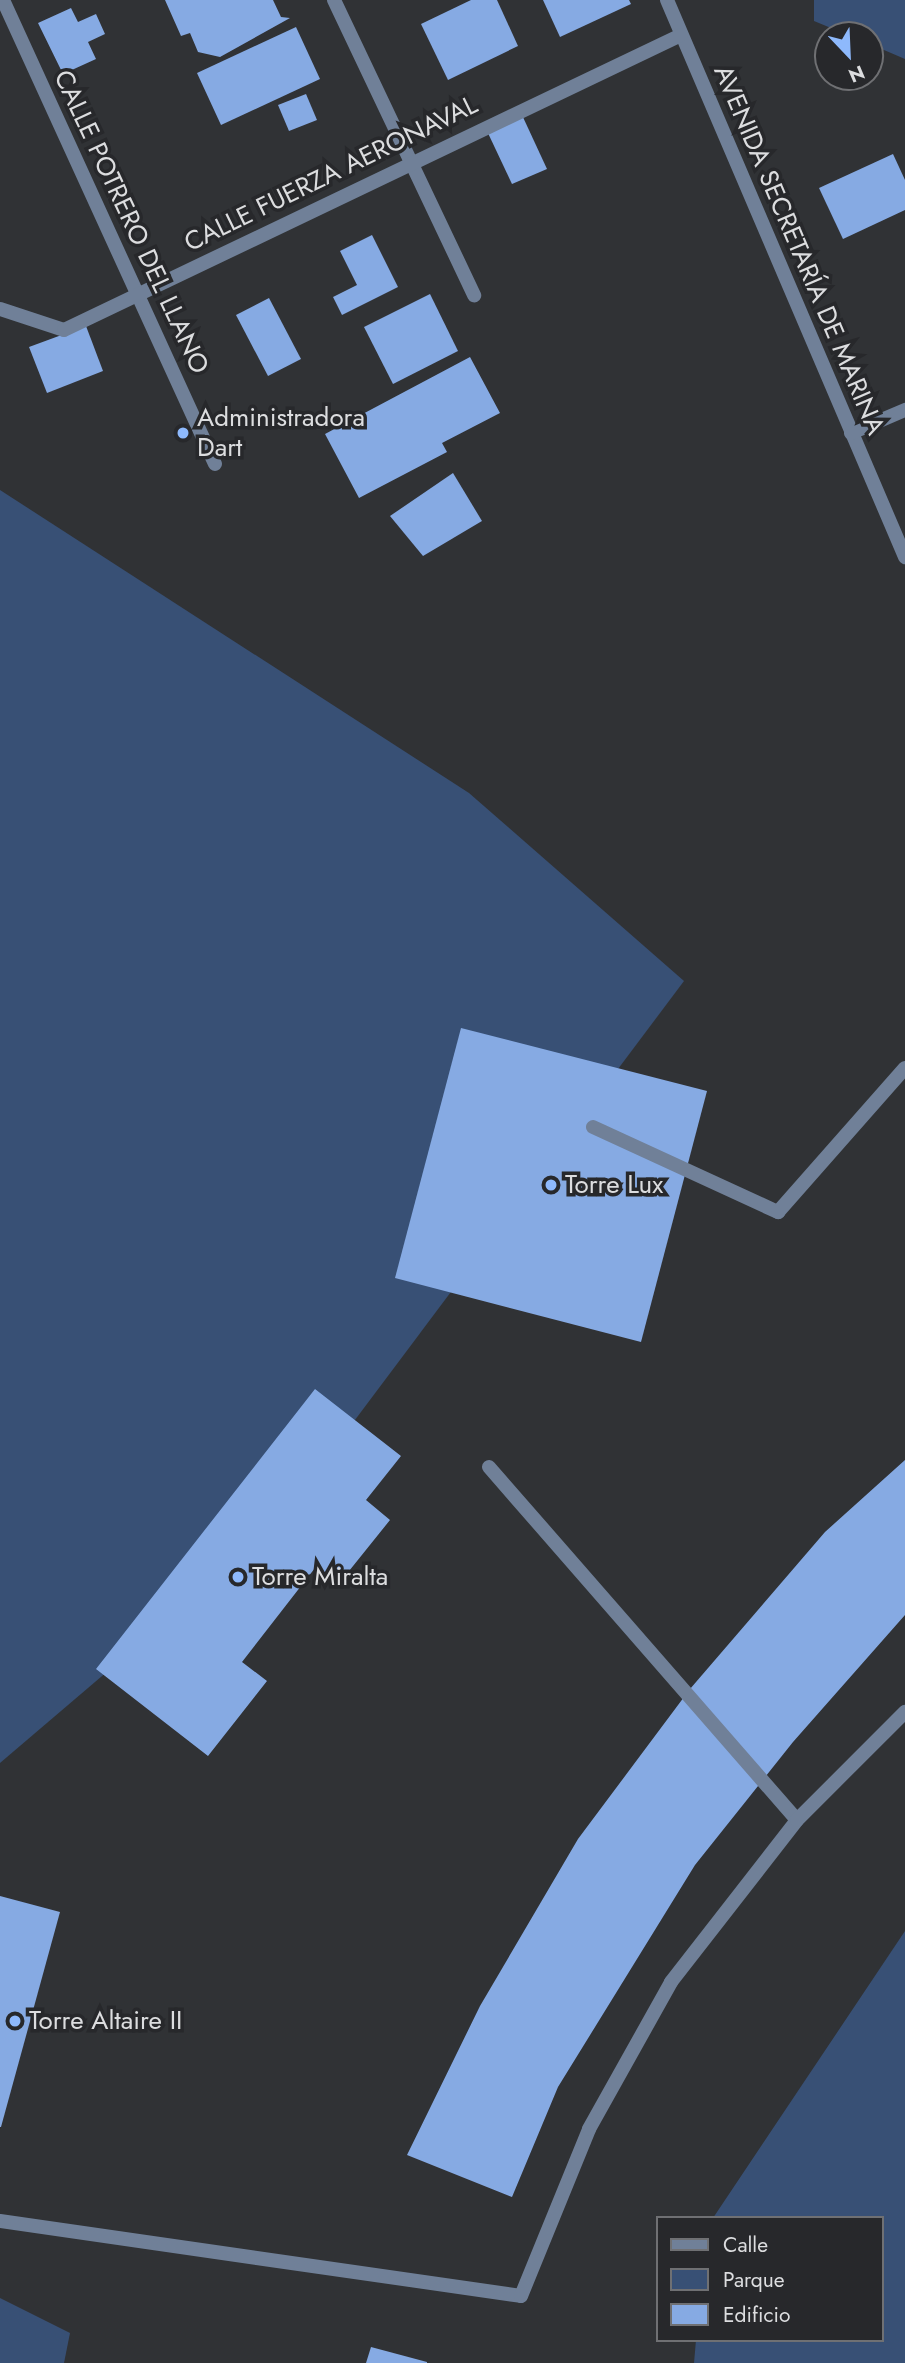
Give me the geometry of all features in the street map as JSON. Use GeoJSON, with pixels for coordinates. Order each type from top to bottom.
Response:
{"type":"FeatureCollection","features":[{"type":"Feature","properties":{"kind":"street","name":"CALLE POTRERO DEL LLANO"},"geometry":{"type":"LineString","coordinates":[[3,0],[215,464]]}},
{"type":"Feature","properties":{"kind":"street"},"geometry":{"type":"LineString","coordinates":[[334,0],[474,295]]}},
{"type":"Feature","properties":{"kind":"street","name":"AVENIDA SECRETARÍA DE MARINA"},"geometry":{"type":"LineString","coordinates":[[667,0],[905,557]]}},
{"type":"Feature","properties":{"kind":"street","name":"CALLE FUERZA AERONAVAL"},"geometry":{"type":"LineString","coordinates":[[0,309],[64,330],[681,35]]}},
{"type":"Feature","properties":{"kind":"street"},"geometry":{"type":"LineString","coordinates":[[851,433],[905,410]]}},
{"type":"Feature","properties":{"kind":"street"},"geometry":{"type":"LineString","coordinates":[[593,1127],[778,1212],[905,1068]]}},
{"type":"Feature","properties":{"kind":"street"},"geometry":{"type":"LineString","coordinates":[[489,1467],[797,1819]]}},
{"type":"Feature","properties":{"kind":"street"},"geometry":{"type":"LineString","coordinates":[[0,2221],[521,2296],[589,2129],[671,1982],[797,1819],[905,1712]]}},
{"type":"Feature","properties":{"kind":"green space"},"geometry":{"type":"Polygon","coordinates":[[[814,0],[905,0],[905,59],[884,50],[884,21],[814,21],[814,0]]]}},
{"type":"Feature","properties":{"kind":"green space"},"geometry":{"type":"Polygon","coordinates":[[[0,490],[469,793],[684,981],[271,1532],[0,1763],[0,490]]]}},
{"type":"Feature","properties":{"kind":"green space"},"geometry":{"type":"Polygon","coordinates":[[[905,1931],[905,2363],[694,2363],[696,2342],[884,2342],[884,2216],[714,2216],[905,1931]]]}},
{"type":"Feature","properties":{"kind":"green space"},"geometry":{"type":"Polygon","coordinates":[[[0,2298],[70,2333],[64,2363],[0,2363],[0,2298]]]}},
{"type":"Feature","properties":{"kind":"building"},"geometry":{"type":"Polygon","coordinates":[[[165,0],[273,0],[281,17],[290,18],[220,57],[198,52],[190,33],[181,36],[165,0]]]}},
{"type":"Feature","properties":{"kind":"building"},"geometry":{"type":"Polygon","coordinates":[[[471,0],[497,0],[518,46],[448,80],[421,24],[471,0]]]}},
{"type":"Feature","properties":{"kind":"building"},"geometry":{"type":"Polygon","coordinates":[[[543,0],[629,0],[631,4],[560,37],[543,0]]]}},
{"type":"Feature","properties":{"kind":"building"},"geometry":{"type":"Polygon","coordinates":[[[71,8],[78,22],[96,14],[105,34],[88,42],[96,59],[63,74],[38,23],[71,8]]]}},
{"type":"Feature","properties":{"kind":"building"},"geometry":{"type":"Polygon","coordinates":[[[296,27],[320,79],[221,125],[197,73],[296,27]]]}},
{"type":"Feature","properties":{"kind":"building"},"geometry":{"type":"Polygon","coordinates":[[[306,94],[317,120],[289,131],[278,105],[306,94]]]}},
{"type":"Feature","properties":{"kind":"building"},"geometry":{"type":"Polygon","coordinates":[[[522,115],[547,169],[512,184],[487,131],[522,115]]]}},
{"type":"Feature","properties":{"kind":"building"},"geometry":{"type":"Polygon","coordinates":[[[893,154],[905,180],[905,210],[843,239],[819,188],[893,154]]]}},
{"type":"Feature","properties":{"kind":"building"},"geometry":{"type":"Polygon","coordinates":[[[372,235],[398,287],[342,315],[333,297],[357,285],[340,251],[372,235]]]}},
{"type":"Feature","properties":{"kind":"building"},"geometry":{"type":"Polygon","coordinates":[[[430,294],[458,351],[393,384],[364,327],[430,294]]]}},
{"type":"Feature","properties":{"kind":"building"},"geometry":{"type":"Polygon","coordinates":[[[269,298],[301,359],[268,376],[236,315],[269,298]]]}},
{"type":"Feature","properties":{"kind":"building"},"geometry":{"type":"Polygon","coordinates":[[[86,326],[103,371],[47,393],[29,347],[86,326]]]}},
{"type":"Feature","properties":{"kind":"building"},"geometry":{"type":"Polygon","coordinates":[[[470,357],[500,413],[442,443],[447,452],[359,498],[325,434],[470,357]]]}},
{"type":"Feature","properties":{"kind":"building"},"geometry":{"type":"Polygon","coordinates":[[[453,473],[482,521],[423,556],[390,516],[453,473]]]}},
{"type":"Feature","properties":{"kind":"building","name":"Torre Lux"},"geometry":{"type":"Polygon","coordinates":[[[461,1028],[707,1091],[641,1342],[395,1278],[461,1028]]]}},
{"type":"Feature","properties":{"kind":"building","name":"Torre Miralta"},"geometry":{"type":"Polygon","coordinates":[[[315,1389],[401,1456],[366,1500],[390,1520],[337,1586],[315,1568],[242,1662],[267,1681],[208,1756],[96,1669],[315,1389]]]}},
{"type":"Feature","properties":{"kind":"building"},"geometry":{"type":"Polygon","coordinates":[[[905,1460],[905,1615],[793,1742],[695,1865],[558,2087],[512,2197],[407,2155],[480,2006],[578,1839],[690,1689],[825,1532],[905,1460]]]}},
{"type":"Feature","properties":{"kind":"building","name":"Torre Altaire II"},"geometry":{"type":"Polygon","coordinates":[[[0,1896],[60,1912],[1,2127],[0,2127],[0,1896]]]}},
{"type":"Feature","properties":{"kind":"building"},"geometry":{"type":"Polygon","coordinates":[[[371,2347],[427,2362],[427,2363],[366,2363],[371,2347]]]}},
{"type":"Feature","properties":{"kind":"place","name":"Administradora Dart"},"geometry":{"type":"Point","coordinates":[183,433]}},
{"type":"Feature","properties":{"kind":"place","name":"Torre Lux"},"geometry":{"type":"Point","coordinates":[551,1185]}},
{"type":"Feature","properties":{"kind":"place","name":"Torre Miralta"},"geometry":{"type":"Point","coordinates":[238,1577]}},
{"type":"Feature","properties":{"kind":"place","name":"Torre Altaire II"},"geometry":{"type":"Point","coordinates":[15,2021]}}]}
